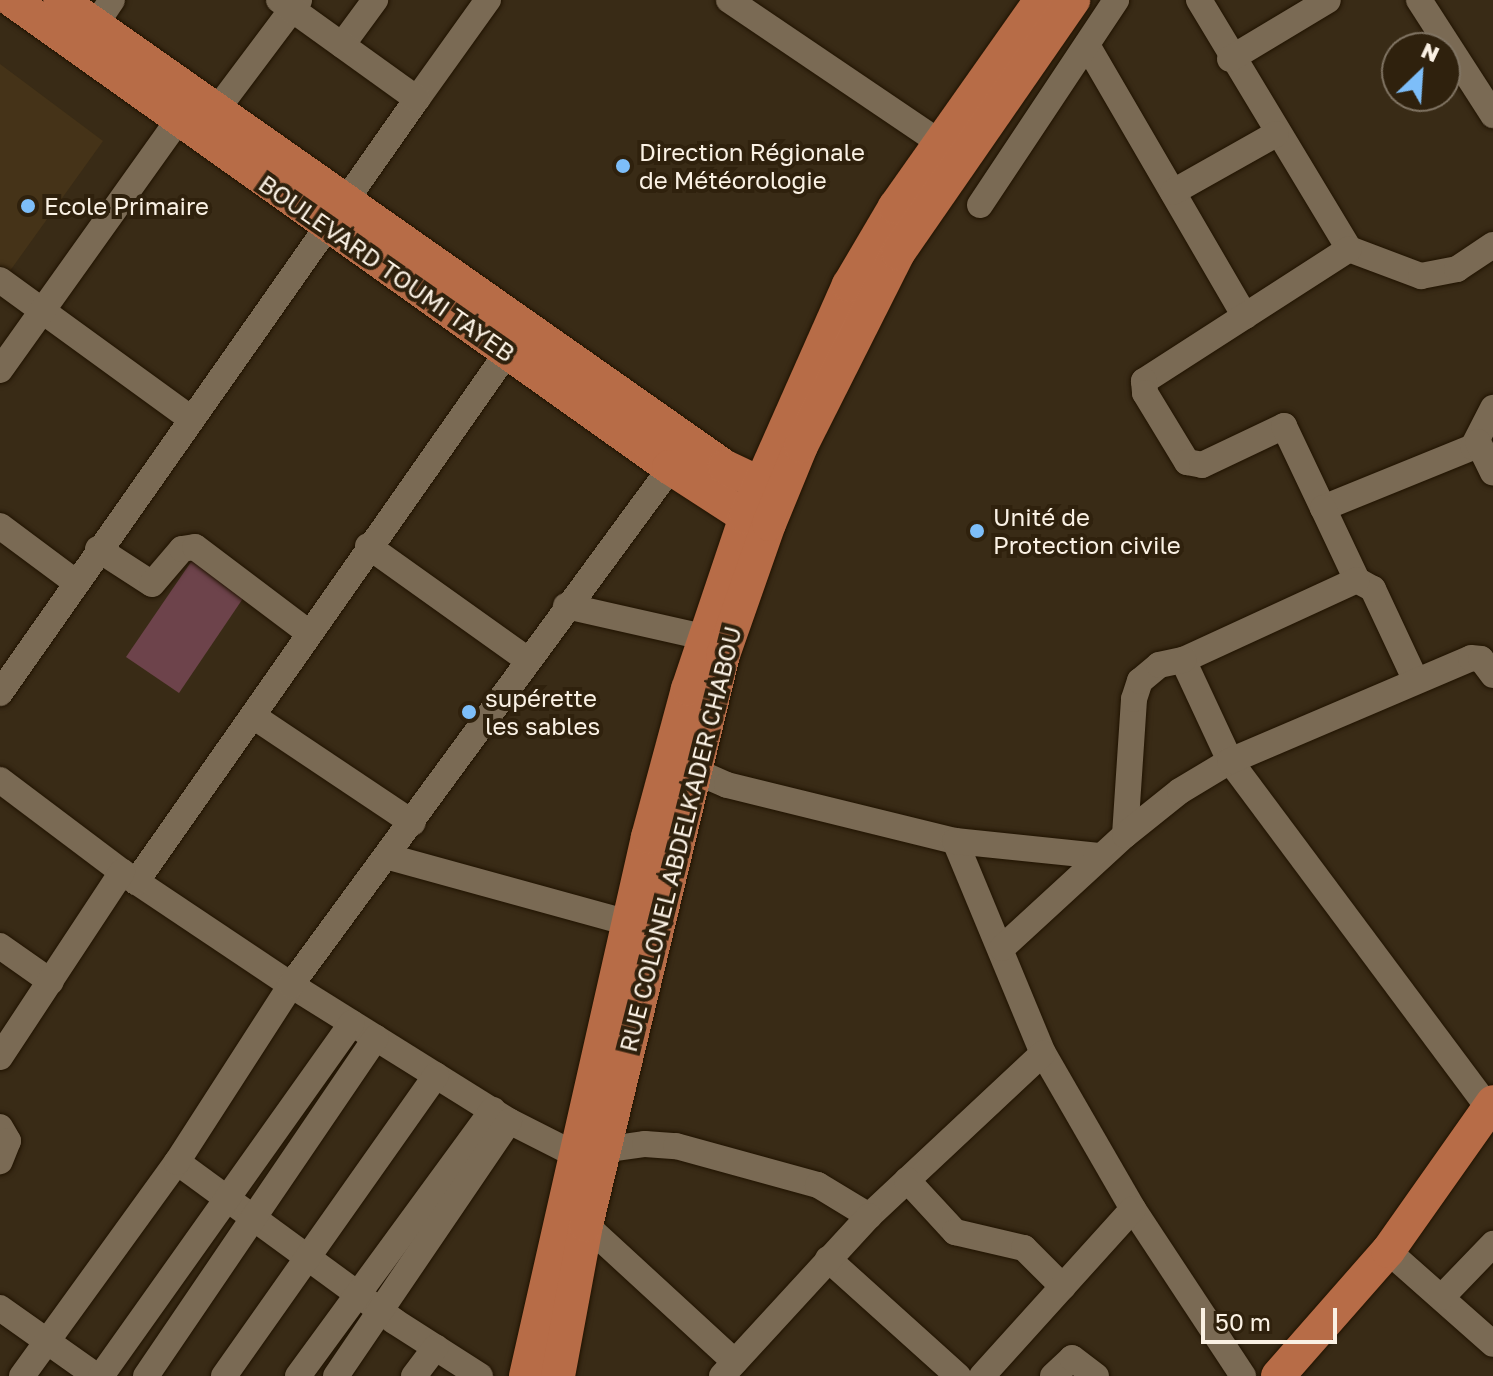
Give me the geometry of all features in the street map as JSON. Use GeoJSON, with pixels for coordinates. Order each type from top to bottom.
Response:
{"type":"FeatureCollection","features":[{"type":"Feature","properties":{"kind":"main road","name":"BOULEVARD TOUMI TAYEB"},"geometry":{"type":"LineString","coordinates":[[12,0],[95,24]]}},
{"type":"Feature","properties":{"kind":"main road","name":"BOULEVARD TOUMI TAYEB"},"geometry":{"type":"LineString","coordinates":[[60,0],[95,24],[196,110],[334,213],[680,455],[764,505]]}},
{"type":"Feature","properties":{"kind":"main road","name":"RUE COLONEL ABDELKADER CHABOU"},"geometry":{"type":"LineString","coordinates":[[950,150],[1041,0]]}},
{"type":"Feature","properties":{"kind":"main road","name":"RUE COLONEL ABDELKADER CHABOU"},"geometry":{"type":"LineString","coordinates":[[526,1376],[589,1153],[683,766],[704,637],[764,505],[849,285],[950,150],[1073,0]]}},
{"type":"Feature","properties":{"kind":"main road","name":"RUE COLONEL ABDELKADER CHABOU"},"geometry":{"type":"LineString","coordinates":[[558,1376],[586,1225],[589,1153],[629,923],[723,655],[764,505]]}},
{"type":"Feature","properties":{"kind":"main road"},"geometry":{"type":"LineString","coordinates":[[1278,1376],[1388,1251],[1492,1109]]}},
{"type":"Feature","properties":{"kind":"street"},"geometry":{"type":"LineString","coordinates":[[342,45],[375,0]]}},
{"type":"Feature","properties":{"kind":"street"},"geometry":{"type":"LineString","coordinates":[[0,693],[334,213],[488,0]]}},
{"type":"Feature","properties":{"kind":"street"},"geometry":{"type":"LineString","coordinates":[[729,0],[950,150]]}},
{"type":"Feature","properties":{"kind":"street"},"geometry":{"type":"LineString","coordinates":[[980,205],[1116,0]]}},
{"type":"Feature","properties":{"kind":"street"},"geometry":{"type":"LineString","coordinates":[[1199,0],[1230,59],[1349,249],[1421,276],[1488,257]]}},
{"type":"Feature","properties":{"kind":"street"},"geometry":{"type":"LineString","coordinates":[[1230,59],[1328,0]]}},
{"type":"Feature","properties":{"kind":"street"},"geometry":{"type":"LineString","coordinates":[[1419,0],[1493,115]]}},
{"type":"Feature","properties":{"kind":"street"},"geometry":{"type":"LineString","coordinates":[[0,370],[42,309],[196,110],[290,3],[417,99]]}},
{"type":"Feature","properties":{"kind":"street"},"geometry":{"type":"LineString","coordinates":[[1087,45],[1245,316]]}},
{"type":"Feature","properties":{"kind":"street"},"geometry":{"type":"LineString","coordinates":[[1173,192],[1276,134]]}},
{"type":"Feature","properties":{"kind":"street"},"geometry":{"type":"LineString","coordinates":[[1349,249],[1148,376],[1145,393],[1187,462],[1202,465],[1284,426],[1357,580],[1373,589],[1416,681]]}},
{"type":"Feature","properties":{"kind":"street"},"geometry":{"type":"LineString","coordinates":[[0,280],[190,418]]}},
{"type":"Feature","properties":{"kind":"street"},"geometry":{"type":"LineString","coordinates":[[0,1057],[51,982],[253,716],[368,546],[516,340]]}},
{"type":"Feature","properties":{"kind":"street"},"geometry":{"type":"LineString","coordinates":[[1323,508],[1478,442],[1493,408]]}},
{"type":"Feature","properties":{"kind":"street"},"geometry":{"type":"LineString","coordinates":[[1478,442],[1493,473]]}},
{"type":"Feature","properties":{"kind":"street"},"geometry":{"type":"LineString","coordinates":[[22,1376],[177,1162],[291,985],[389,857],[566,606],[680,455]]}},
{"type":"Feature","properties":{"kind":"street"},"geometry":{"type":"LineString","coordinates":[[0,526],[75,582]]}},
{"type":"Feature","properties":{"kind":"street"},"geometry":{"type":"LineString","coordinates":[[368,546],[528,660]]}},
{"type":"Feature","properties":{"kind":"street"},"geometry":{"type":"LineString","coordinates":[[98,549],[152,584],[182,549],[195,547],[309,633]]}},
{"type":"Feature","properties":{"kind":"street"},"geometry":{"type":"LineString","coordinates":[[1125,835],[1134,699],[1140,681],[1152,670],[1183,660],[1357,580]]}},
{"type":"Feature","properties":{"kind":"street"},"geometry":{"type":"LineString","coordinates":[[566,606],[704,637]]}},
{"type":"Feature","properties":{"kind":"street"},"geometry":{"type":"LineString","coordinates":[[1002,948],[1125,835],[1180,791],[1230,761],[1471,658],[1481,659],[1493,675]]}},
{"type":"Feature","properties":{"kind":"street"},"geometry":{"type":"LineString","coordinates":[[1183,660],[1230,761],[1492,1109]]}},
{"type":"Feature","properties":{"kind":"street"},"geometry":{"type":"LineString","coordinates":[[253,716],[413,823]]}},
{"type":"Feature","properties":{"kind":"street"},"geometry":{"type":"LineString","coordinates":[[683,766],[727,785],[869,824],[955,841],[1101,856]]}},
{"type":"Feature","properties":{"kind":"street"},"geometry":{"type":"LineString","coordinates":[[0,780],[129,877],[291,985],[501,1115],[589,1153],[645,1144],[676,1146],[818,1185],[869,1216]]}},
{"type":"Feature","properties":{"kind":"street"},"geometry":{"type":"LineString","coordinates":[[955,841],[1043,1053],[1133,1209],[1243,1376]]}},
{"type":"Feature","properties":{"kind":"street"},"geometry":{"type":"LineString","coordinates":[[389,857],[629,923]]}},
{"type":"Feature","properties":{"kind":"street"},"geometry":{"type":"LineString","coordinates":[[0,946],[51,982]]}},
{"type":"Feature","properties":{"kind":"street"},"geometry":{"type":"LineString","coordinates":[[0,1308],[98,1376],[352,1023]]}},
{"type":"Feature","properties":{"kind":"street"},"geometry":{"type":"LineString","coordinates":[[146,1376],[376,1038]]}},
{"type":"Feature","properties":{"kind":"street"},"geometry":{"type":"LineString","coordinates":[[586,1225],[729,1369],[869,1216],[1043,1053]]}},
{"type":"Feature","properties":{"kind":"street"},"geometry":{"type":"LineString","coordinates":[[224,1376],[436,1075]]}},
{"type":"Feature","properties":{"kind":"street"},"geometry":{"type":"LineString","coordinates":[[298,1376],[359,1293],[501,1115]]}},
{"type":"Feature","properties":{"kind":"street"},"geometry":{"type":"LineString","coordinates":[[336,1376],[382,1311],[501,1115]]}},
{"type":"Feature","properties":{"kind":"street"},"geometry":{"type":"LineString","coordinates":[[0,1127],[8,1141],[0,1161]]}},
{"type":"Feature","properties":{"kind":"street"},"geometry":{"type":"LineString","coordinates":[[177,1162],[257,1216],[382,1311],[480,1376]]}},
{"type":"Feature","properties":{"kind":"street"},"geometry":{"type":"LineString","coordinates":[[907,1180],[955,1232],[1024,1248],[1063,1287]]}},
{"type":"Feature","properties":{"kind":"street"},"geometry":{"type":"LineString","coordinates":[[991,1373],[1133,1209]]}},
{"type":"Feature","properties":{"kind":"street"},"geometry":{"type":"LineString","coordinates":[[1442,1297],[1493,1244]]}},
{"type":"Feature","properties":{"kind":"street"},"geometry":{"type":"LineString","coordinates":[[1388,1251],[1493,1344]]}},
{"type":"Feature","properties":{"kind":"street"},"geometry":{"type":"LineString","coordinates":[[828,1259],[958,1376]]}},
{"type":"Feature","properties":{"kind":"street"},"geometry":{"type":"LineString","coordinates":[[414,1376],[436,1347]]}},
{"type":"Feature","properties":{"kind":"street"},"geometry":{"type":"LineString","coordinates":[[1053,1376],[1072,1358],[1096,1376]]}},
{"type":"Feature","properties":{"kind":"shaded area","name":"Ecole Primaire"},"geometry":{"type":"Polygon","coordinates":[[[0,64],[103,141],[7,275],[0,270],[0,64]]]}},
{"type":"Feature","properties":{"kind":"shaded area"},"geometry":{"type":"Polygon","coordinates":[[[195,556],[248,591],[179,693],[126,657],[195,556]]]}},
{"type":"Feature","properties":{"kind":"place","name":"Direction Régionale de Météorologie"},"geometry":{"type":"Point","coordinates":[623,166]}},
{"type":"Feature","properties":{"kind":"place","name":"Ecole Primaire"},"geometry":{"type":"Point","coordinates":[28,206]}},
{"type":"Feature","properties":{"kind":"place","name":"Unité de Protection civile"},"geometry":{"type":"Point","coordinates":[977,531]}},
{"type":"Feature","properties":{"kind":"place","name":"supérette les sables"},"geometry":{"type":"Point","coordinates":[469,712]}}]}
